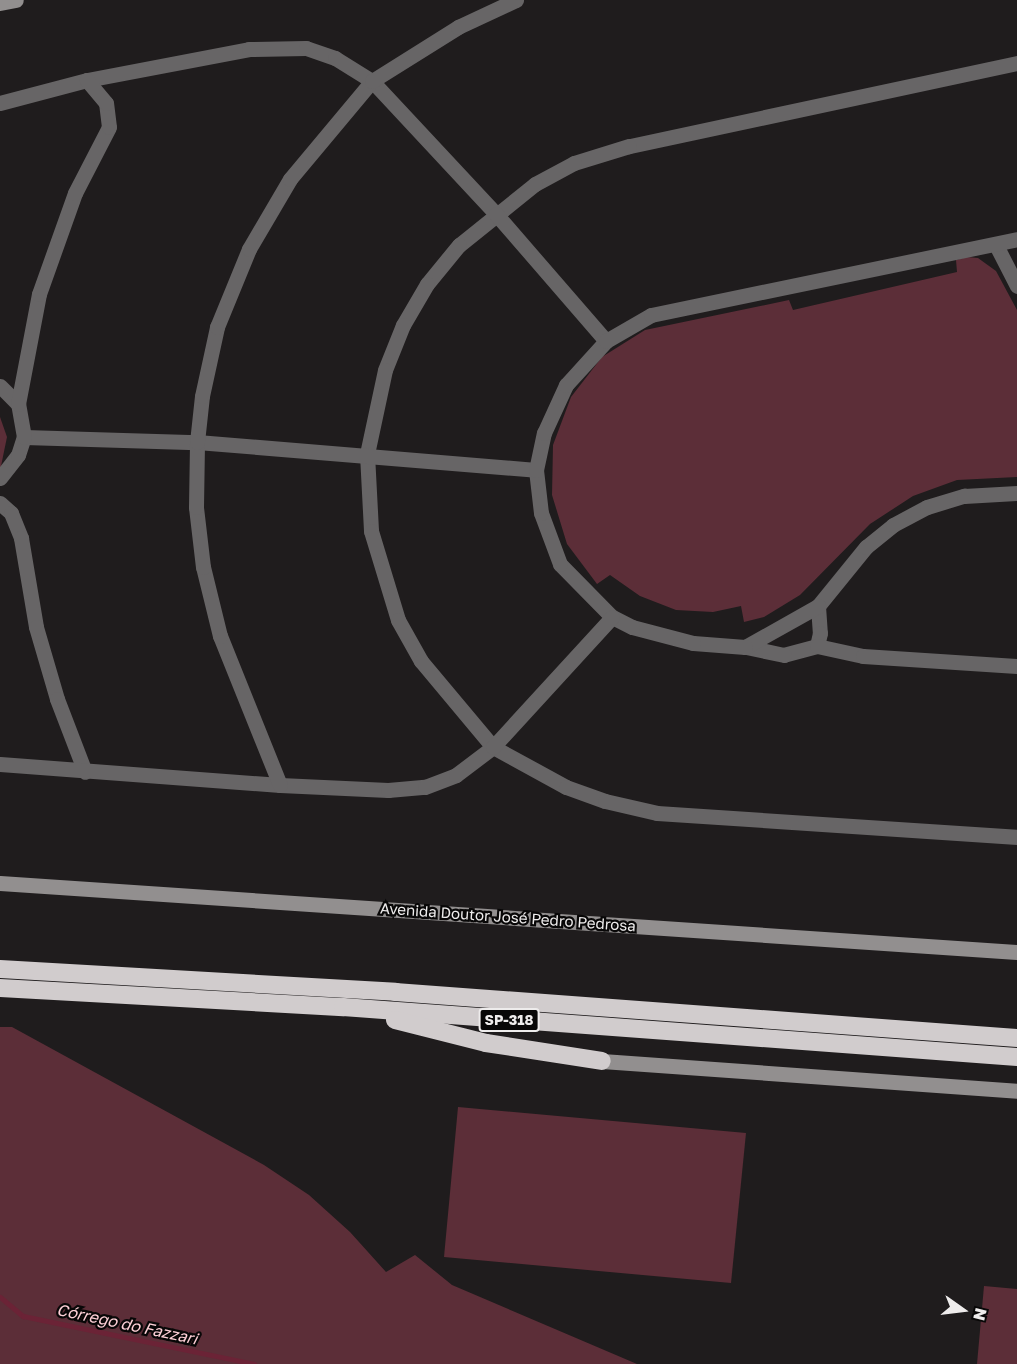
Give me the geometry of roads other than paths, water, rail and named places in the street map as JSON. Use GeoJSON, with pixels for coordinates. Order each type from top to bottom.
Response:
{"type":"FeatureCollection","features":[{"type":"Feature","properties":{"kind":"highway"},"geometry":{"type":"LineString","coordinates":[[0,961],[61,973]]}},
{"type":"Feature","properties":{"kind":"highway","name":"SP-318"},"geometry":{"type":"LineString","coordinates":[[0,969],[395,992],[1017,1038]]}},
{"type":"Feature","properties":{"kind":"highway","name":"SP-318"},"geometry":{"type":"LineString","coordinates":[[0,988],[343,1007],[1017,1058]]}},
{"type":"Feature","properties":{"kind":"highway"},"geometry":{"type":"LineString","coordinates":[[343,1007],[486,1042],[602,1061]]}},
{"type":"Feature","properties":{"kind":"street"},"geometry":{"type":"LineString","coordinates":[[0,3],[16,0]]}},
{"type":"Feature","properties":{"kind":"street"},"geometry":{"type":"LineString","coordinates":[[280,785],[220,636],[203,567],[195,507],[197,442],[202,396],[217,327],[249,249],[290,179],[372,81],[458,27],[516,0]]}},
{"type":"Feature","properties":{"kind":"street"},"geometry":{"type":"LineString","coordinates":[[0,103],[87,80],[278,46],[306,48],[335,58],[372,81],[496,214],[606,341]]}},
{"type":"Feature","properties":{"kind":"street"},"geometry":{"type":"LineString","coordinates":[[1017,63],[629,146],[574,163],[535,184],[459,244],[427,284],[403,325],[385,370],[367,454],[371,531],[398,620],[421,661],[493,747],[566,787],[605,801],[657,813],[1017,837]]}},
{"type":"Feature","properties":{"kind":"street"},"geometry":{"type":"LineString","coordinates":[[0,478],[18,455],[24,437],[18,404],[28,334],[54,246],[75,193],[109,127],[106,103],[87,80]]}},
{"type":"Feature","properties":{"kind":"street"},"geometry":{"type":"LineString","coordinates":[[1017,239],[676,308],[630,324],[606,341],[579,368],[553,407],[536,470],[541,513],[560,564],[612,617],[665,637],[745,647],[784,655],[817,646],[863,656],[1017,666]]}},
{"type":"Feature","properties":{"kind":"street"},"geometry":{"type":"LineString","coordinates":[[996,245],[1017,286]]}},
{"type":"Feature","properties":{"kind":"street"},"geometry":{"type":"LineString","coordinates":[[0,386],[18,404]]}},
{"type":"Feature","properties":{"kind":"street"},"geometry":{"type":"LineString","coordinates":[[24,437],[197,442],[367,454],[536,470]]}},
{"type":"Feature","properties":{"kind":"street"},"geometry":{"type":"LineString","coordinates":[[745,647],[818,606],[866,547],[893,525],[927,507],[964,496],[1017,493]]}},
{"type":"Feature","properties":{"kind":"street"},"geometry":{"type":"LineString","coordinates":[[0,502],[11,513],[21,538],[36,627],[85,772]]}},
{"type":"Feature","properties":{"kind":"street"},"geometry":{"type":"LineString","coordinates":[[817,646],[820,633],[818,606]]}},
{"type":"Feature","properties":{"kind":"street"},"geometry":{"type":"LineString","coordinates":[[0,764],[280,785],[388,790],[425,787],[456,775],[493,747],[612,617]]}},
{"type":"Feature","properties":{"kind":"street","name":"Avenida Doutor José Pedro Pedrosa"},"geometry":{"type":"LineString","coordinates":[[0,883],[1017,952]]}},
{"type":"Feature","properties":{"kind":"street"},"geometry":{"type":"LineString","coordinates":[[602,1061],[1017,1091]]}},
{"type":"Feature","properties":{"kind":"waterway","name":"Córrego do Fazzari"},"geometry":{"type":"LineString","coordinates":[[0,1297],[23,1316],[254,1364]]}}]}
